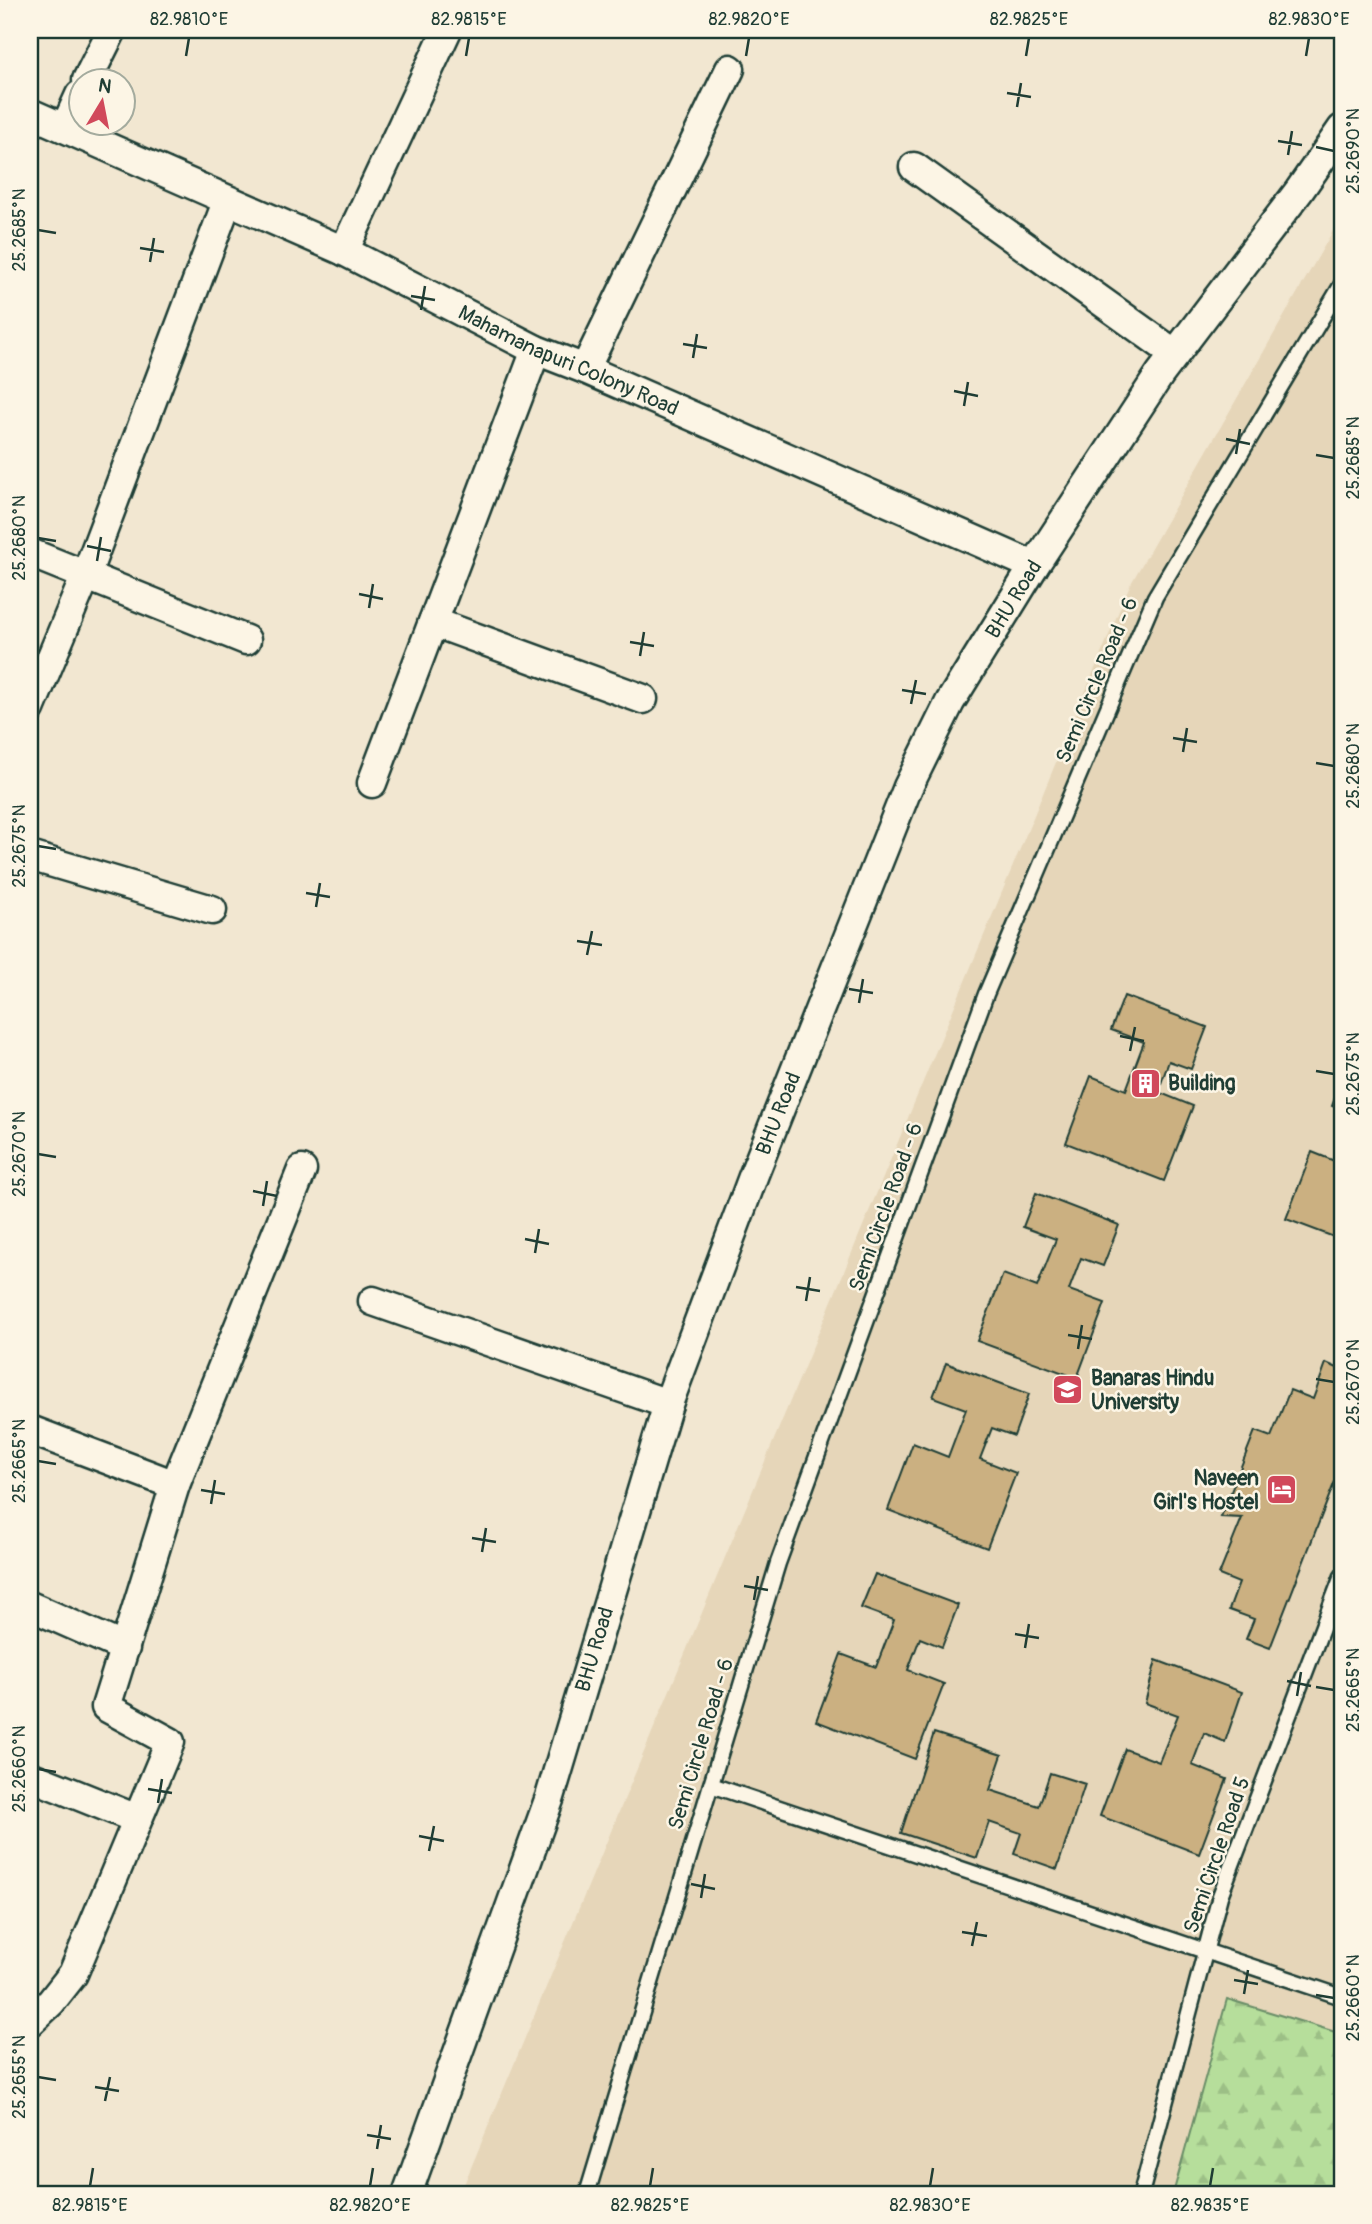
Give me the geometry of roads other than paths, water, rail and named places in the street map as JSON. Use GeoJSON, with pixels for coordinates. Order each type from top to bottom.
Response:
{"type":"FeatureCollection","features":[{"type":"Feature","properties":{"kind":"street"},"geometry":{"type":"LineString","coordinates":[[94,66],[112,30]]}},
{"type":"Feature","properties":{"kind":"street"},"geometry":{"type":"LineString","coordinates":[[344,251],[447,30]]}},
{"type":"Feature","properties":{"kind":"street"},"geometry":{"type":"LineString","coordinates":[[585,369],[730,69]]}},
{"type":"Feature","properties":{"kind":"street","name":"Mahamanapuri Colony Road"},"geometry":{"type":"LineString","coordinates":[[30,113],[227,202],[344,251],[536,350],[1034,566]]}},
{"type":"Feature","properties":{"kind":"street","name":"BHU Road"},"geometry":{"type":"LineString","coordinates":[[407,2194],[550,1797],[668,1404],[754,1174],[908,787],[950,702],[1034,566],[1175,354],[1299,191],[1342,129]]}},
{"type":"Feature","properties":{"kind":"street"},"geometry":{"type":"LineString","coordinates":[[914,167],[1175,354]]}},
{"type":"Feature","properties":{"kind":"street"},"geometry":{"type":"LineString","coordinates":[[30,709],[86,575],[227,202]]}},
{"type":"Feature","properties":{"kind":"street"},"geometry":{"type":"LineString","coordinates":[[372,783],[536,350]]}},
{"type":"Feature","properties":{"kind":"street"},"geometry":{"type":"LineString","coordinates":[[30,553],[246,640]]}},
{"type":"Feature","properties":{"kind":"street"},"geometry":{"type":"LineString","coordinates":[[433,622],[643,699]]}},
{"type":"Feature","properties":{"kind":"street"},"geometry":{"type":"LineString","coordinates":[[30,856],[212,910]]}},
{"type":"Feature","properties":{"kind":"street"},"geometry":{"type":"LineString","coordinates":[[30,2021],[51,2002],[73,1973],[170,1742],[106,1707],[175,1486],[302,1170]]}},
{"type":"Feature","properties":{"kind":"street"},"geometry":{"type":"LineString","coordinates":[[373,1301],[668,1404]]}},
{"type":"Feature","properties":{"kind":"street"},"geometry":{"type":"LineString","coordinates":[[30,1430],[175,1486]]}},
{"type":"Feature","properties":{"kind":"street"},"geometry":{"type":"LineString","coordinates":[[30,1606],[125,1648]]}},
{"type":"Feature","properties":{"kind":"street"},"geometry":{"type":"LineString","coordinates":[[30,1776],[137,1819]]}},
{"type":"Feature","properties":{"kind":"lane","name":"Semi Circle Road - 6"},"geometry":{"type":"LineString","coordinates":[[587,2194],[778,1563],[986,994],[1156,597],[1342,284]]}},
{"type":"Feature","properties":{"kind":"lane","name":"Semi Circle Road 5"},"geometry":{"type":"LineString","coordinates":[[1141,2194],[1220,1896],[1342,1576]]}},
{"type":"Feature","properties":{"kind":"lane"},"geometry":{"type":"LineString","coordinates":[[711,1785],[1342,1997]]}},
{"type":"Feature","properties":{"kind":"place","name":"Building"},"geometry":{"type":"Point","coordinates":[1145,1083]}},
{"type":"Feature","properties":{"kind":"place","name":"Banaras Hindu University"},"geometry":{"type":"Point","coordinates":[1068,1390]}},
{"type":"Feature","properties":{"kind":"place","name":"Naveen Girl's Hostel"},"geometry":{"type":"Point","coordinates":[1282,1490]}}]}
